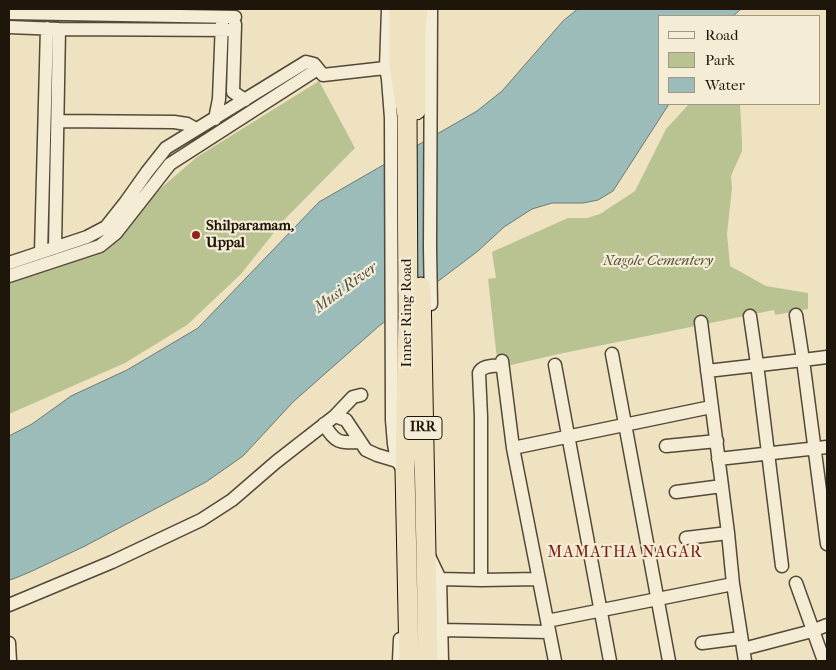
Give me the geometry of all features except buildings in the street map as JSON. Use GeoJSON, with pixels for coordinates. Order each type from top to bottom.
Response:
{"type":"FeatureCollection","features":[{"type":"Feature","properties":{"kind":"highway","name":"Inner Ring Road"},"geometry":{"type":"LineString","coordinates":[[399,9],[393,67],[407,115],[399,171],[415,312],[425,546]]}},
{"type":"Feature","properties":{"kind":"highway","name":"Inner Ring Road"},"geometry":{"type":"LineString","coordinates":[[408,618],[401,466],[415,312],[423,106],[416,28],[418,9]]}},
{"type":"Feature","properties":{"kind":"highway","name":"IRR"},"geometry":{"type":"LineString","coordinates":[[425,546],[428,661]]}},
{"type":"Feature","properties":{"kind":"highway","name":"IRR"},"geometry":{"type":"LineString","coordinates":[[408,618],[409,661]]}},
{"type":"Feature","properties":{"kind":"street"},"geometry":{"type":"LineString","coordinates":[[9,263],[87,237],[106,227],[166,148],[306,62],[314,64],[323,75],[393,67],[388,9]]}},
{"type":"Feature","properties":{"kind":"street"},"geometry":{"type":"LineString","coordinates":[[424,522],[430,499],[432,373],[430,248],[423,106],[431,9]]}},
{"type":"Feature","properties":{"kind":"street"},"geometry":{"type":"LineString","coordinates":[[9,13],[69,15],[235,13],[233,92],[245,100]]}},
{"type":"Feature","properties":{"kind":"street"},"geometry":{"type":"LineString","coordinates":[[214,119],[219,99],[222,13]]}},
{"type":"Feature","properties":{"kind":"street"},"geometry":{"type":"LineString","coordinates":[[42,252],[42,210],[59,29],[69,15]]}},
{"type":"Feature","properties":{"kind":"street"},"geometry":{"type":"LineString","coordinates":[[9,27],[235,30]]}},
{"type":"Feature","properties":{"kind":"street"},"geometry":{"type":"LineString","coordinates":[[56,248],[59,29]]}},
{"type":"Feature","properties":{"kind":"street"},"geometry":{"type":"LineString","coordinates":[[9,276],[100,246],[116,233],[170,164],[313,72],[314,64]]}},
{"type":"Feature","properties":{"kind":"street"},"geometry":{"type":"LineString","coordinates":[[58,121],[174,122],[187,124],[196,129]]}},
{"type":"Feature","properties":{"kind":"street"},"geometry":{"type":"LineString","coordinates":[[154,163],[170,164]]}},
{"type":"Feature","properties":{"kind":"street"},"geometry":{"type":"LineString","coordinates":[[399,171],[392,420],[394,444],[401,466]]}},
{"type":"Feature","properties":{"kind":"street"},"geometry":{"type":"LineString","coordinates":[[42,210],[56,212]]}},
{"type":"Feature","properties":{"kind":"street"},"geometry":{"type":"LineString","coordinates":[[796,315],[827,544]]}},
{"type":"Feature","properties":{"kind":"street"},"geometry":{"type":"LineString","coordinates":[[750,316],[758,364],[782,566]]}},
{"type":"Feature","properties":{"kind":"street"},"geometry":{"type":"LineString","coordinates":[[701,322],[733,584],[743,649]]}},
{"type":"Feature","properties":{"kind":"street"},"geometry":{"type":"LineString","coordinates":[[612,354],[669,661]]}},
{"type":"Feature","properties":{"kind":"street"},"geometry":{"type":"LineString","coordinates":[[707,371],[827,357]]}},
{"type":"Feature","properties":{"kind":"street"},"geometry":{"type":"LineString","coordinates":[[481,580],[482,417],[479,373],[483,368],[502,363],[513,448],[555,661]]}},
{"type":"Feature","properties":{"kind":"street"},"geometry":{"type":"LineString","coordinates":[[555,365],[610,661]]}},
{"type":"Feature","properties":{"kind":"street"},"geometry":{"type":"LineString","coordinates":[[9,605],[112,562],[201,520],[232,500],[276,462],[335,416],[352,397],[361,395]]}},
{"type":"Feature","properties":{"kind":"street"},"geometry":{"type":"LineString","coordinates":[[513,448],[711,406]]}},
{"type":"Feature","properties":{"kind":"street"},"geometry":{"type":"LineString","coordinates":[[335,416],[346,420],[366,450],[401,466]]}},
{"type":"Feature","properties":{"kind":"street"},"geometry":{"type":"LineString","coordinates":[[324,424],[332,437],[342,443],[360,442]]}},
{"type":"Feature","properties":{"kind":"street"},"geometry":{"type":"LineString","coordinates":[[666,446],[717,441]]}},
{"type":"Feature","properties":{"kind":"street"},"geometry":{"type":"LineString","coordinates":[[718,459],[827,447]]}},
{"type":"Feature","properties":{"kind":"street"},"geometry":{"type":"LineString","coordinates":[[676,492],[722,486]]}},
{"type":"Feature","properties":{"kind":"street"},"geometry":{"type":"LineString","coordinates":[[686,538],[728,533]]}},
{"type":"Feature","properties":{"kind":"street"},"geometry":{"type":"LineString","coordinates":[[425,546],[440,579],[442,661]]}},
{"type":"Feature","properties":{"kind":"street"},"geometry":{"type":"LineString","coordinates":[[440,579],[539,579]]}},
{"type":"Feature","properties":{"kind":"street"},"geometry":{"type":"LineString","coordinates":[[796,583],[824,661]]}},
{"type":"Feature","properties":{"kind":"street"},"geometry":{"type":"LineString","coordinates":[[441,630],[548,627],[600,610],[733,584]]}},
{"type":"Feature","properties":{"kind":"street"},"geometry":{"type":"LineString","coordinates":[[400,661],[400,634],[408,618]]}},
{"type":"Feature","properties":{"kind":"street"},"geometry":{"type":"LineString","coordinates":[[702,643],[743,649],[812,631],[827,625]]}},
{"type":"Feature","properties":{"kind":"street"},"geometry":{"type":"LineString","coordinates":[[9,643],[10,661]]}},
{"type":"Feature","properties":{"kind":"green space","name":"Shilparamam, Uppal"},"geometry":{"type":"Polygon","coordinates":[[[319,81],[355,148],[284,220],[241,274],[187,325],[125,363],[9,414],[9,281],[54,269],[107,250],[161,188],[197,157],[319,81]]]}},
{"type":"Feature","properties":{"kind":"green space","name":"Nagole Cementery"},"geometry":{"type":"Polygon","coordinates":[[[688,105],[740,105],[742,151],[731,176],[732,188],[727,234],[730,266],[766,286],[808,293],[808,309],[775,315],[774,310],[498,368],[488,279],[496,278],[492,252],[568,218],[587,218],[600,214],[635,191],[666,129],[688,105]]]}},
{"type":"Feature","properties":{"kind":"water","name":"Musi River"},"geometry":{"type":"Polygon","coordinates":[[[578,9],[741,9],[734,15],[658,15],[658,105],[668,105],[613,191],[598,200],[583,203],[552,203],[532,209],[504,227],[478,251],[379,326],[293,402],[243,456],[206,482],[85,546],[9,580],[9,436],[32,424],[71,396],[127,370],[198,328],[319,202],[477,111],[502,91],[563,21],[578,9]]]}},
{"type":"Feature","properties":{"kind":"place","name":"Shilparamam, Uppal"},"geometry":{"type":"Point","coordinates":[196,235]}},
{"type":"Feature","properties":{"kind":"district","name":"MAMATHA NAGAR"},"geometry":{"type":"Point","coordinates":[625,553]}}]}
